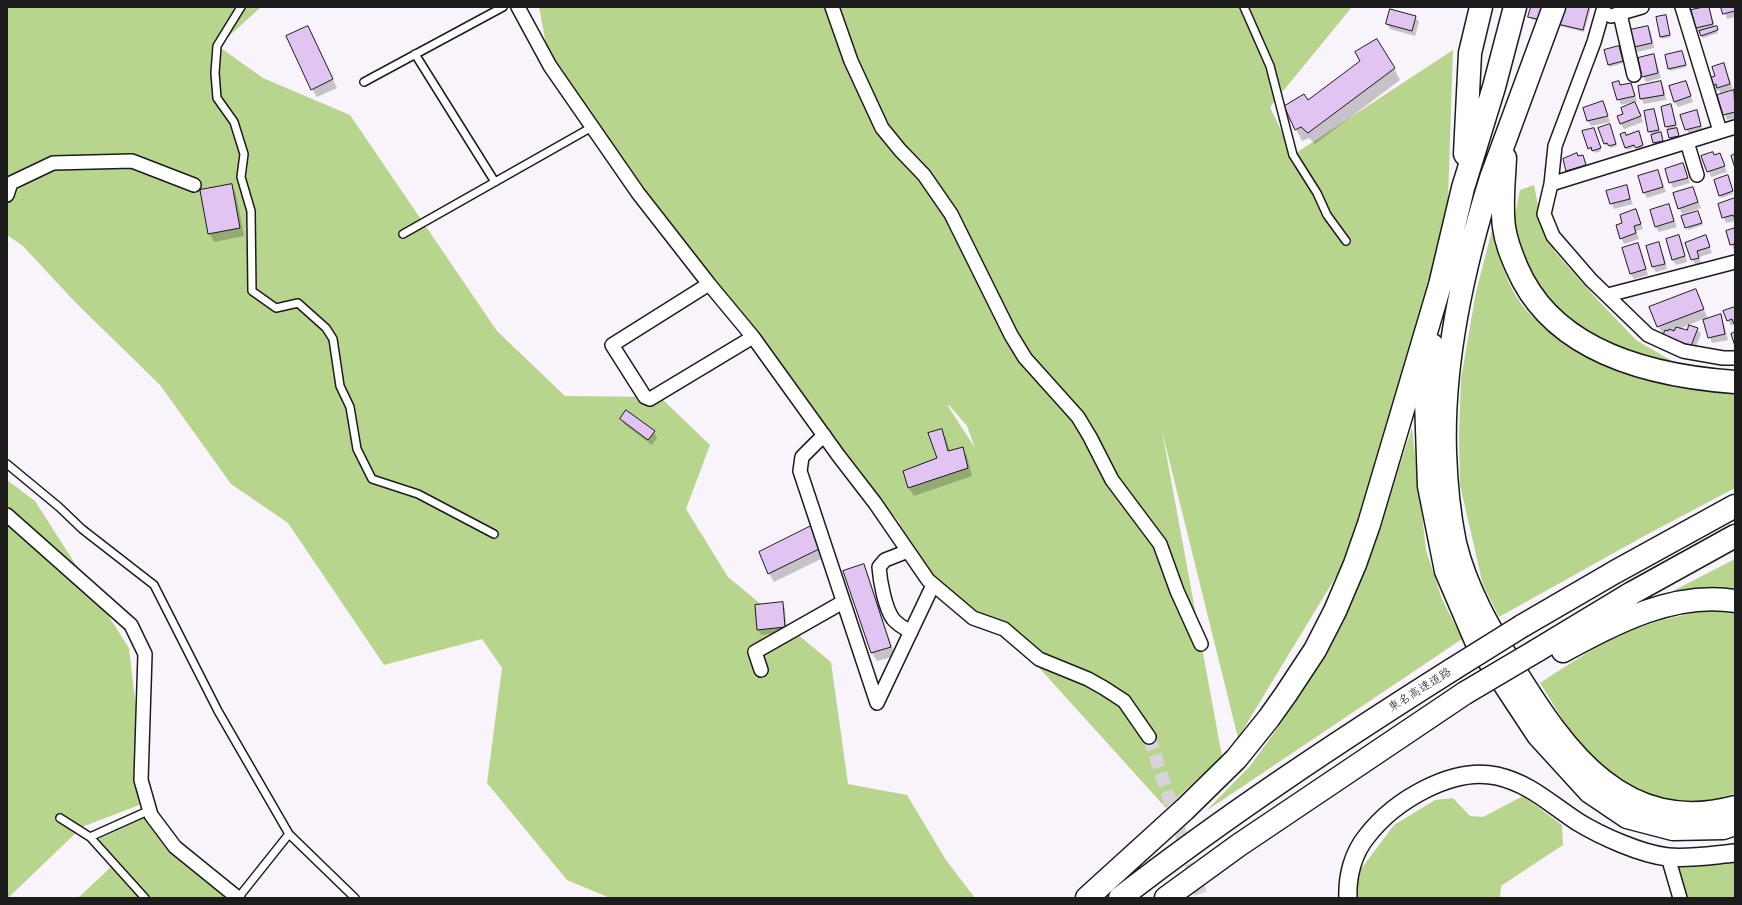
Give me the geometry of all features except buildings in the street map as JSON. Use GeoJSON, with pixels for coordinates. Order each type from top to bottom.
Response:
{"type":"FeatureCollection","features":[{"type":"Feature","properties":{"kind":"highway"},"geometry":{"type":"LineString","coordinates":[[1463,188],[1470,53],[1480,7]]}},
{"type":"Feature","properties":{"kind":"highway"},"geometry":{"type":"LineString","coordinates":[[1087,898],[1185,809],[1236,759],[1269,718],[1314,650],[1335,611],[1370,524],[1440,285],[1463,188],[1494,87],[1515,7]]}},
{"type":"Feature","properties":{"kind":"highway"},"geometry":{"type":"LineString","coordinates":[[1554,7],[1506,139],[1490,178],[1462,290],[1447,382],[1445,421],[1447,486],[1456,544],[1465,573],[1488,626],[1527,690],[1552,727],[1590,771],[1608,785],[1647,806],[1668,811],[1692,814],[1715,812],[1735,807]]}},
{"type":"Feature","properties":{"kind":"highway"},"geometry":{"type":"LineString","coordinates":[[1506,139],[1503,206],[1504,228],[1509,250],[1529,293],[1554,321],[1585,344],[1606,354],[1636,364],[1693,377],[1735,382]]}},
{"type":"Feature","properties":{"kind":"highway"},"geometry":{"type":"LineString","coordinates":[[1440,285],[1426,400],[1429,486],[1446,571],[1476,641],[1538,735],[1590,792],[1627,817],[1673,829],[1723,828],[1735,824]]}},
{"type":"Feature","properties":{"kind":"highway","name":"東名高速道路"},"geometry":{"type":"LineString","coordinates":[[1120,898],[1155,871],[1283,780],[1367,723],[1522,626],[1615,572],[1735,506]]}},
{"type":"Feature","properties":{"kind":"highway"},"geometry":{"type":"LineString","coordinates":[[1166,898],[1239,845],[1469,698],[1540,656],[1632,593],[1735,536]]}},
{"type":"Feature","properties":{"kind":"highway"},"geometry":{"type":"LineString","coordinates":[[1540,656],[1655,608],[1701,599],[1723,599],[1735,601]]}},
{"type":"Feature","properties":{"kind":"street"},"geometry":{"type":"LineString","coordinates":[[518,7],[550,66],[638,193],[708,284],[753,337],[875,503],[928,580],[973,618],[1004,629],[1039,659],[1088,679],[1124,702],[1149,737]]}},
{"type":"Feature","properties":{"kind":"street"},"geometry":{"type":"LineString","coordinates":[[832,7],[851,61],[882,128],[924,176],[951,214],[1011,335],[1025,358],[1078,417],[1112,480],[1160,544],[1177,591],[1200,644]]}},
{"type":"Feature","properties":{"kind":"street"},"geometry":{"type":"LineString","coordinates":[[1642,7],[1620,14],[1603,13],[1594,42],[1555,146],[1551,184],[1544,214],[1553,236],[1591,280],[1648,335],[1683,351],[1723,358],[1735,358]]}},
{"type":"Feature","properties":{"kind":"street"},"geometry":{"type":"LineString","coordinates":[[1682,7],[1720,132]]}},
{"type":"Feature","properties":{"kind":"street"},"geometry":{"type":"LineString","coordinates":[[1620,14],[1634,75]]}},
{"type":"Feature","properties":{"kind":"street"},"geometry":{"type":"LineString","coordinates":[[1551,184],[1735,127]]}},
{"type":"Feature","properties":{"kind":"street"},"geometry":{"type":"LineString","coordinates":[[1687,142],[1697,175]]}},
{"type":"Feature","properties":{"kind":"street"},"geometry":{"type":"LineString","coordinates":[[7,194],[11,183],[53,163],[132,160],[194,185]]}},
{"type":"Feature","properties":{"kind":"street"},"geometry":{"type":"LineString","coordinates":[[1608,295],[1735,262]]}},
{"type":"Feature","properties":{"kind":"street"},"geometry":{"type":"LineString","coordinates":[[708,284],[612,345],[645,397],[650,399],[753,337]]}},
{"type":"Feature","properties":{"kind":"street"},"geometry":{"type":"LineString","coordinates":[[824,435],[802,457],[800,471],[877,702],[933,585]]}},
{"type":"Feature","properties":{"kind":"street"},"geometry":{"type":"LineString","coordinates":[[7,515],[130,625],[145,654],[141,780],[151,815],[175,847],[238,898]]}},
{"type":"Feature","properties":{"kind":"street"},"geometry":{"type":"LineString","coordinates":[[908,551],[885,560],[879,568],[880,578],[892,618],[899,626],[911,632]]}},
{"type":"Feature","properties":{"kind":"street"},"geometry":{"type":"LineString","coordinates":[[761,670],[755,652],[843,602]]}},
{"type":"Feature","properties":{"kind":"street"},"geometry":{"type":"LineString","coordinates":[[1348,898],[1347,883],[1353,860],[1367,836],[1388,814],[1413,796],[1440,782],[1475,775],[1495,776],[1520,783],[1578,822],[1634,848],[1668,856],[1703,856],[1735,853]]}},
{"type":"Feature","properties":{"kind":"street"},"geometry":{"type":"LineString","coordinates":[[1668,856],[1680,898]]}},
{"type":"Feature","properties":{"kind":"lane"},"geometry":{"type":"LineString","coordinates":[[241,7],[217,46],[215,73],[217,98],[234,122],[244,154],[241,177],[251,211],[252,291],[276,308],[298,303],[326,328],[333,339],[340,386],[350,407],[357,449],[372,479],[418,494],[494,534]]}},
{"type":"Feature","properties":{"kind":"lane"},"geometry":{"type":"LineString","coordinates":[[364,82],[503,7]]}},
{"type":"Feature","properties":{"kind":"lane"},"geometry":{"type":"LineString","coordinates":[[1244,7],[1270,66],[1293,155],[1317,193],[1327,216],[1346,241]]}},
{"type":"Feature","properties":{"kind":"lane"},"geometry":{"type":"LineString","coordinates":[[415,54],[495,182]]}},
{"type":"Feature","properties":{"kind":"lane"},"geometry":{"type":"LineString","coordinates":[[403,234],[592,127]]}},
{"type":"Feature","properties":{"kind":"lane"},"geometry":{"type":"LineString","coordinates":[[7,464],[59,507],[82,529],[154,585],[218,711],[289,834],[355,898]]}},
{"type":"Feature","properties":{"kind":"lane"},"geometry":{"type":"LineString","coordinates":[[90,837],[150,810]]}},
{"type":"Feature","properties":{"kind":"lane"},"geometry":{"type":"LineString","coordinates":[[60,818],[90,837],[145,898]]}},
{"type":"Feature","properties":{"kind":"lane"},"geometry":{"type":"LineString","coordinates":[[238,898],[289,834]]}},
{"type":"Feature","properties":{"kind":"green space"},"geometry":{"type":"Polygon","coordinates":[[[7,7],[261,7],[218,46],[263,78],[350,115],[497,331],[565,396],[660,397],[710,445],[686,509],[728,577],[831,662],[848,784],[907,795],[946,860],[975,898],[610,898],[567,880],[487,783],[502,668],[482,639],[384,665],[288,523],[231,484],[160,385],[75,302],[23,246],[7,235],[7,200],[29,178],[22,178],[7,196],[7,7]]]}},
{"type":"Feature","properties":{"kind":"green space"},"geometry":{"type":"Polygon","coordinates":[[[539,7],[1352,7],[1270,107],[1293,155],[1453,50],[1446,259],[1349,555],[1238,738],[1162,431],[1222,756],[1166,808],[1004,629],[972,615],[936,586],[892,528],[900,523],[841,459],[550,66],[539,7]],[[949,405],[948,406],[975,448],[967,426],[949,405]]]}},
{"type":"Feature","properties":{"kind":"green space"},"geometry":{"type":"Polygon","coordinates":[[[1534,185],[1542,225],[1555,252],[1636,340],[1672,361],[1634,353],[1597,340],[1566,319],[1542,296],[1518,247],[1514,219],[1520,190],[1534,185]]]}},
{"type":"Feature","properties":{"kind":"green space"},"geometry":{"type":"Polygon","coordinates":[[[1492,230],[1503,269],[1511,287],[1522,305],[1531,316],[1567,342],[1735,391],[1735,488],[1646,535],[1499,617],[1483,585],[1460,485],[1459,434],[1461,379],[1476,292],[1492,230]]]}},
{"type":"Feature","properties":{"kind":"green space"},"geometry":{"type":"Polygon","coordinates":[[[1412,428],[1426,550],[1442,599],[1462,639],[1206,811],[1250,766],[1282,722],[1319,665],[1366,567],[1412,428]]]}},
{"type":"Feature","properties":{"kind":"green space"},"geometry":{"type":"Polygon","coordinates":[[[7,480],[35,501],[129,648],[147,802],[82,827],[8,898],[7,480]]]}},
{"type":"Feature","properties":{"kind":"green space"},"geometry":{"type":"Polygon","coordinates":[[[1735,559],[1735,591],[1667,594],[1735,559]]]}},
{"type":"Feature","properties":{"kind":"green space"},"geometry":{"type":"Polygon","coordinates":[[[1703,611],[1735,613],[1735,793],[1719,798],[1701,801],[1677,801],[1649,794],[1621,780],[1598,762],[1588,753],[1575,737],[1540,683],[1594,649],[1626,632],[1638,627],[1703,611]]]}},
{"type":"Feature","properties":{"kind":"green space"},"geometry":{"type":"Polygon","coordinates":[[[1523,796],[1562,825],[1563,845],[1501,886],[1500,898],[1357,898],[1358,873],[1394,825],[1435,800],[1453,798],[1470,816],[1483,817],[1523,796]]]}},
{"type":"Feature","properties":{"kind":"green space"},"geometry":{"type":"Polygon","coordinates":[[[148,816],[225,898],[78,898],[111,867],[99,839],[148,816]]]}},
{"type":"Feature","properties":{"kind":"green space"},"geometry":{"type":"Polygon","coordinates":[[[1735,857],[1735,898],[1688,898],[1677,864],[1735,857]]]}},
{"type":"Feature","properties":{"kind":"tunnel"},"geometry":{"type":"LineString","coordinates":[[1149,737],[1202,898]]}}]}
